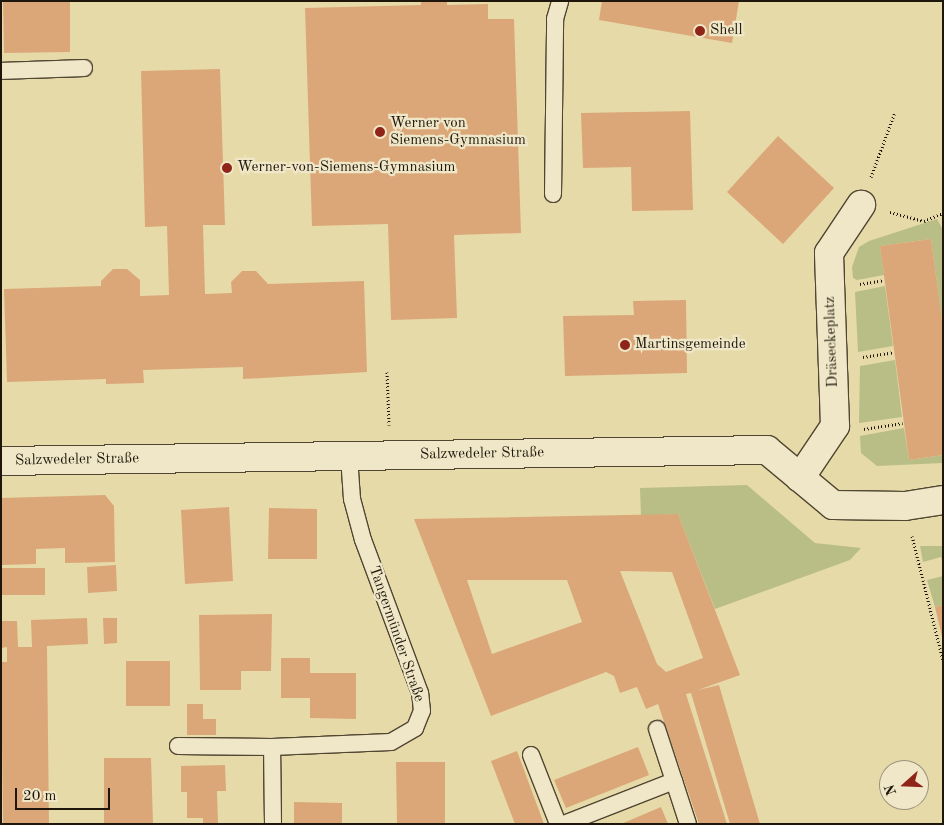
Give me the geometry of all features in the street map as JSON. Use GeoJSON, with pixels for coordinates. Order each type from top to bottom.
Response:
{"type":"FeatureCollection","features":[{"type":"Feature","properties":{"kind":"street","name":"Dräseckeplatz"},"geometry":{"type":"LineString","coordinates":[[800,478],[835,426],[829,253],[861,205]]}},
{"type":"Feature","properties":{"kind":"street","name":"Salzwedeler Straße"},"geometry":{"type":"LineString","coordinates":[[1,461],[767,450],[833,504],[904,506],[943,500]]}},
{"type":"Feature","properties":{"kind":"lane"},"geometry":{"type":"LineString","coordinates":[[553,194],[555,19],[560,1]]}},
{"type":"Feature","properties":{"kind":"lane"},"geometry":{"type":"LineString","coordinates":[[1,71],[84,68]]}},
{"type":"Feature","properties":{"kind":"lane","name":"Tangermünder Straße"},"geometry":{"type":"LineString","coordinates":[[178,746],[272,747],[386,743],[408,734],[421,715],[420,694],[363,540],[352,499],[348,456]]}},
{"type":"Feature","properties":{"kind":"lane"},"geometry":{"type":"LineString","coordinates":[[657,729],[688,824]]}},
{"type":"Feature","properties":{"kind":"lane"},"geometry":{"type":"LineString","coordinates":[[272,747],[273,824]]}},
{"type":"Feature","properties":{"kind":"lane"},"geometry":{"type":"LineString","coordinates":[[531,755],[558,824]]}},
{"type":"Feature","properties":{"kind":"lane"},"geometry":{"type":"LineString","coordinates":[[564,824],[674,781]]}},
{"type":"Feature","properties":{"kind":"path"},"geometry":{"type":"LineString","coordinates":[[895,112],[861,205],[924,221],[941,214],[943,221]]}},
{"type":"Feature","properties":{"kind":"path"},"geometry":{"type":"LineString","coordinates":[[387,372],[390,456]]}},
{"type":"Feature","properties":{"kind":"path"},"geometry":{"type":"LineString","coordinates":[[904,506],[943,660]]}},
{"type":"Feature","properties":{"kind":"path"},"geometry":{"type":"LineString","coordinates":[[937,635],[941,634]]}},
{"type":"Feature","properties":{"kind":"green space"},"geometry":{"type":"Polygon","coordinates":[[[937,219],[943,230],[943,327],[931,239],[880,246],[884,275],[857,280],[853,278],[852,267],[859,247],[869,241],[937,219]]]}},
{"type":"Feature","properties":{"kind":"green space"},"geometry":{"type":"Polygon","coordinates":[[[885,286],[893,346],[858,352],[855,292],[885,286]]]}},
{"type":"Feature","properties":{"kind":"green space"},"geometry":{"type":"Polygon","coordinates":[[[895,360],[902,417],[859,423],[860,366],[895,360]]]}},
{"type":"Feature","properties":{"kind":"green space"},"geometry":{"type":"Polygon","coordinates":[[[904,428],[909,460],[943,455],[943,463],[877,466],[861,453],[860,436],[904,428]]]}},
{"type":"Feature","properties":{"kind":"green space"},"geometry":{"type":"Polygon","coordinates":[[[747,485],[815,543],[861,548],[850,560],[715,609],[678,514],[641,516],[640,488],[747,485]]]}},
{"type":"Feature","properties":{"kind":"green space"},"geometry":{"type":"Polygon","coordinates":[[[920,546],[943,546],[943,563],[941,557],[923,562],[920,546]]]}},
{"type":"Feature","properties":{"kind":"green space"},"geometry":{"type":"Polygon","coordinates":[[[943,576],[943,605],[935,607],[927,580],[943,576]]]}},
{"type":"Feature","properties":{"kind":"building"},"geometry":{"type":"Polygon","coordinates":[[[3,1],[70,1],[70,52],[4,53],[3,1]]]}},
{"type":"Feature","properties":{"kind":"building","name":"Werner von Siemens-Gymnasium"},"geometry":{"type":"Polygon","coordinates":[[[421,1],[447,1],[447,5],[488,4],[488,19],[514,19],[521,233],[454,235],[457,318],[391,320],[388,224],[312,226],[305,8],[421,5],[421,1]]]}},
{"type":"Feature","properties":{"kind":"building","name":"Shell"},"geometry":{"type":"Polygon","coordinates":[[[602,1],[739,1],[732,43],[599,20],[602,1]]]}},
{"type":"Feature","properties":{"kind":"building"},"geometry":{"type":"Polygon","coordinates":[[[220,69],[225,225],[203,225],[205,294],[232,293],[231,282],[242,271],[256,271],[268,284],[364,281],[367,372],[243,379],[243,367],[143,370],[144,383],[106,384],[106,379],[7,382],[4,289],[101,286],[101,281],[113,269],[127,269],[140,280],[140,296],[169,295],[167,226],[145,227],[141,71],[220,69]]]}},
{"type":"Feature","properties":{"kind":"building"},"geometry":{"type":"Polygon","coordinates":[[[690,111],[693,210],[632,211],[631,167],[583,168],[581,113],[690,111]]]}},
{"type":"Feature","properties":{"kind":"building"},"geometry":{"type":"Polygon","coordinates":[[[778,136],[834,188],[783,244],[727,192],[778,136]]]}},
{"type":"Feature","properties":{"kind":"building"},"geometry":{"type":"Polygon","coordinates":[[[931,239],[943,327],[943,455],[909,460],[880,246],[931,239]]]}},
{"type":"Feature","properties":{"kind":"building","name":"Martinsgemeinde"},"geometry":{"type":"Polygon","coordinates":[[[686,300],[687,373],[565,376],[563,316],[634,315],[633,301],[686,300]]]}},
{"type":"Feature","properties":{"kind":"building"},"geometry":{"type":"Polygon","coordinates":[[[105,495],[114,506],[115,562],[65,563],[65,548],[36,549],[36,564],[1,565],[1,498],[105,495]]]}},
{"type":"Feature","properties":{"kind":"building"},"geometry":{"type":"Polygon","coordinates":[[[229,507],[233,581],[185,584],[181,510],[229,507]]]}},
{"type":"Feature","properties":{"kind":"building"},"geometry":{"type":"Polygon","coordinates":[[[269,508],[317,509],[317,559],[268,559],[269,508]]]}},
{"type":"Feature","properties":{"kind":"building"},"geometry":{"type":"Polygon","coordinates":[[[678,514],[740,675],[698,690],[719,685],[760,824],[730,824],[691,693],[686,694],[727,824],[699,824],[658,704],[646,709],[637,687],[620,693],[614,676],[606,672],[491,716],[414,519],[678,514]],[[620,571],[657,664],[666,672],[703,658],[672,572],[620,571]],[[467,580],[492,654],[582,622],[567,580],[467,580]]]}},
{"type":"Feature","properties":{"kind":"building"},"geometry":{"type":"Polygon","coordinates":[[[116,565],[117,591],[88,593],[87,567],[116,565]]]}},
{"type":"Feature","properties":{"kind":"building"},"geometry":{"type":"Polygon","coordinates":[[[1,568],[45,568],[45,595],[1,595],[1,568]]]}},
{"type":"Feature","properties":{"kind":"building"},"geometry":{"type":"Polygon","coordinates":[[[943,605],[943,637],[942,637],[935,607],[943,605]]]}},
{"type":"Feature","properties":{"kind":"building"},"geometry":{"type":"Polygon","coordinates":[[[272,614],[271,671],[241,671],[241,690],[200,690],[199,615],[272,614]]]}},
{"type":"Feature","properties":{"kind":"building"},"geometry":{"type":"Polygon","coordinates":[[[87,618],[88,644],[47,646],[49,824],[3,824],[1,662],[7,662],[7,647],[1,648],[1,621],[17,621],[18,647],[32,647],[31,620],[87,618]]]}},
{"type":"Feature","properties":{"kind":"building"},"geometry":{"type":"Polygon","coordinates":[[[103,618],[117,618],[117,643],[104,644],[103,618]]]}},
{"type":"Feature","properties":{"kind":"building"},"geometry":{"type":"Polygon","coordinates":[[[281,658],[310,658],[310,673],[356,673],[356,719],[310,718],[310,698],[281,698],[281,658]]]}},
{"type":"Feature","properties":{"kind":"building"},"geometry":{"type":"Polygon","coordinates":[[[126,661],[170,661],[170,706],[126,706],[126,661]]]}},
{"type":"Feature","properties":{"kind":"building"},"geometry":{"type":"Polygon","coordinates":[[[187,704],[203,704],[203,719],[216,719],[216,735],[187,735],[187,704]]]}},
{"type":"Feature","properties":{"kind":"building"},"geometry":{"type":"Polygon","coordinates":[[[638,747],[649,775],[566,808],[554,780],[638,747]]]}},
{"type":"Feature","properties":{"kind":"building"},"geometry":{"type":"Polygon","coordinates":[[[517,751],[544,824],[515,824],[491,761],[517,751]]]}},
{"type":"Feature","properties":{"kind":"building"},"geometry":{"type":"Polygon","coordinates":[[[104,758],[151,758],[153,824],[104,824],[104,758]]]}},
{"type":"Feature","properties":{"kind":"building"},"geometry":{"type":"Polygon","coordinates":[[[396,762],[445,762],[445,824],[397,824],[396,762]]]}},
{"type":"Feature","properties":{"kind":"building"},"geometry":{"type":"Polygon","coordinates":[[[225,765],[226,791],[217,791],[218,824],[203,824],[203,818],[187,818],[187,792],[181,792],[181,766],[225,765]]]}},
{"type":"Feature","properties":{"kind":"building"},"geometry":{"type":"Polygon","coordinates":[[[294,802],[342,803],[342,824],[294,824],[294,802]]]}},
{"type":"Feature","properties":{"kind":"building"},"geometry":{"type":"Polygon","coordinates":[[[661,807],[668,824],[621,824],[661,807]]]}},
{"type":"Feature","properties":{"kind":"place","name":"Shell"},"geometry":{"type":"Point","coordinates":[700,31]}},
{"type":"Feature","properties":{"kind":"place","name":"Werner von Siemens-Gymnasium"},"geometry":{"type":"Point","coordinates":[380,132]}},
{"type":"Feature","properties":{"kind":"place","name":"Werner-von-Siemens-Gymnasium"},"geometry":{"type":"Point","coordinates":[227,168]}},
{"type":"Feature","properties":{"kind":"place","name":"Martinsgemeinde"},"geometry":{"type":"Point","coordinates":[625,345]}}]}
